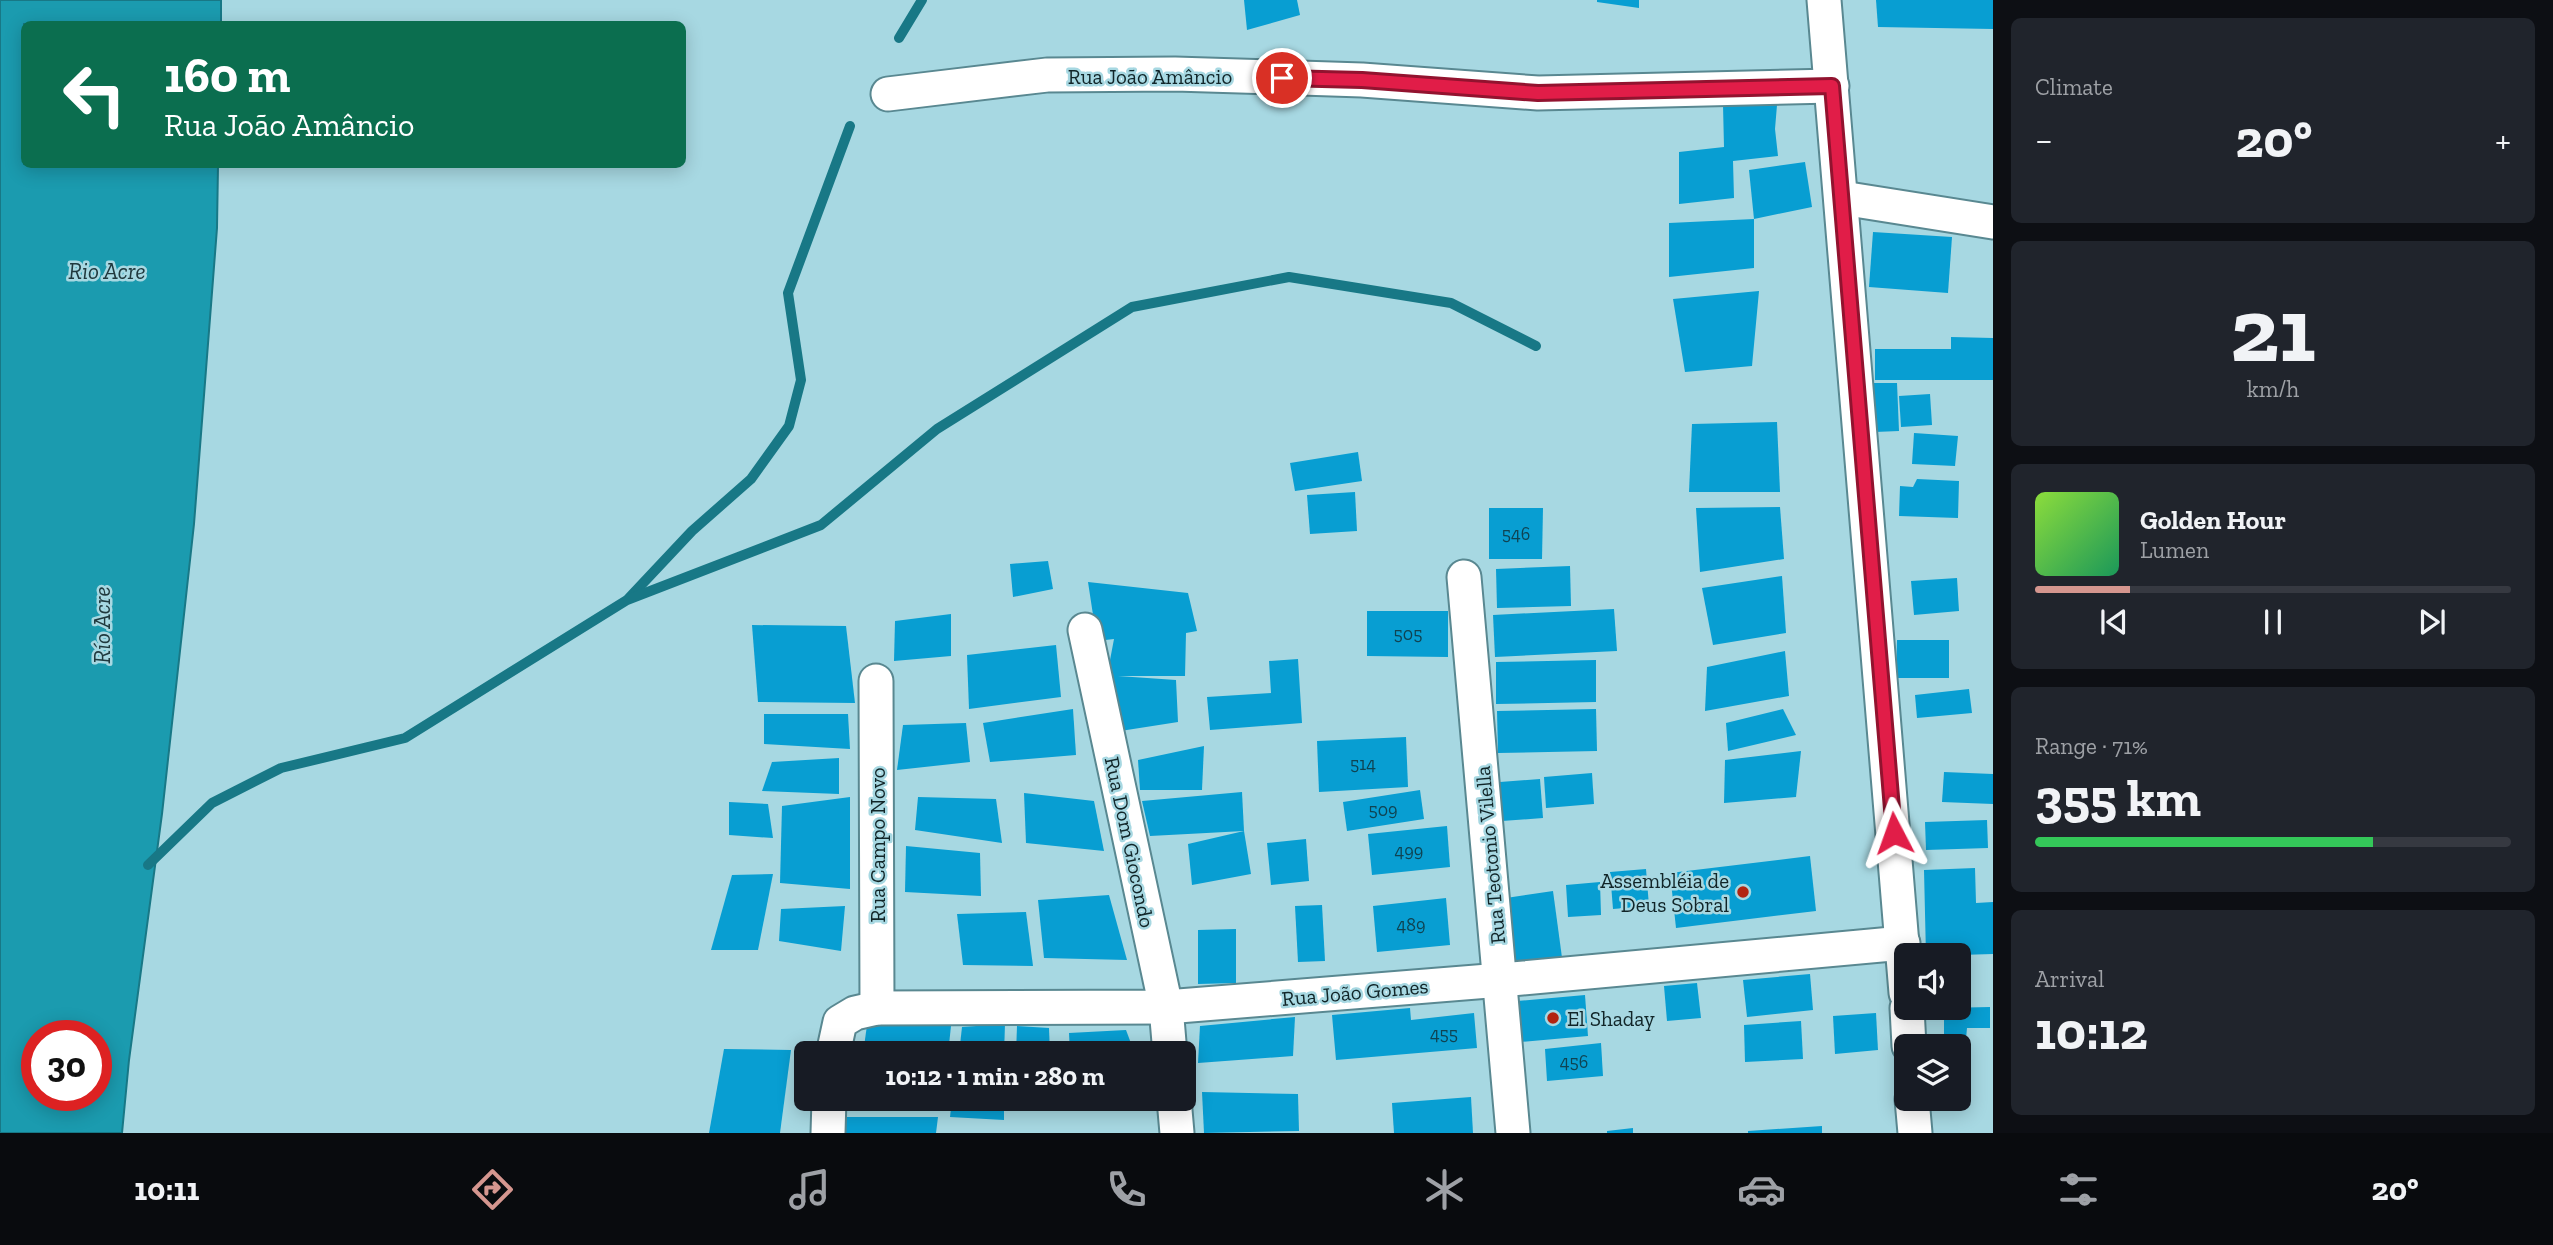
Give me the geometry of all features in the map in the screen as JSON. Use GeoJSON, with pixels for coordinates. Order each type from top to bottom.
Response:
{"type":"FeatureCollection","features":[{"type":"Feature","properties":{"kind":"street"},"geometry":{"type":"LineString","coordinates":[[1824,0],[1903,943]]}},
{"type":"Feature","properties":{"kind":"street","name":"Rua João Amâncio"},"geometry":{"type":"LineString","coordinates":[[888,94],[1047,75],[1162,74],[1362,80],[1538,93],[1832,86]]}},
{"type":"Feature","properties":{"kind":"street"},"geometry":{"type":"LineString","coordinates":[[1842,198],[1993,222]]}},
{"type":"Feature","properties":{"kind":"street","name":"Rua Teotonio Vilella"},"geometry":{"type":"LineString","coordinates":[[1464,577],[1513,1133]]}},
{"type":"Feature","properties":{"kind":"street","name":"Rua Dom Giocondo"},"geometry":{"type":"LineString","coordinates":[[1085,630],[1166,1007],[1169,1041]]}},
{"type":"Feature","properties":{"kind":"street","name":"Rua Campo Novo"},"geometry":{"type":"LineString","coordinates":[[876,681],[877,1008]]}},
{"type":"Feature","properties":{"kind":"street","name":"Rua João Gomes"},"geometry":{"type":"LineString","coordinates":[[836,1041],[840,1022],[855,1013],[877,1008],[1166,1007],[1894,944]]}},
{"type":"Feature","properties":{"kind":"street"},"geometry":{"type":"LineString","coordinates":[[828,1133],[829,1111]]}},
{"type":"Feature","properties":{"kind":"street"},"geometry":{"type":"LineString","coordinates":[[1175,1111],[1177,1133]]}},
{"type":"Feature","properties":{"kind":"street"},"geometry":{"type":"LineString","coordinates":[[1913,1111],[1914,1133]]}},
{"type":"Feature","properties":{"kind":"water","name":"Rio Acre"},"geometry":{"type":"Polygon","coordinates":[[[0,0],[221,0],[221,21],[21,21],[21,168],[218,168],[217,228],[194,524],[162,814],[129,1060],[122,1133],[0,1133],[0,0]]]}},
{"type":"Feature","properties":{"kind":"building"},"geometry":{"type":"Polygon","coordinates":[[[1244,0],[1297,0],[1300,15],[1247,30],[1244,0]]]}},
{"type":"Feature","properties":{"kind":"building"},"geometry":{"type":"Polygon","coordinates":[[[1639,0],[1639,8],[1597,2],[1639,0]]]}},
{"type":"Feature","properties":{"kind":"building"},"geometry":{"type":"Polygon","coordinates":[[[1876,0],[1993,0],[1993,29],[1878,27],[1876,0]]]}},
{"type":"Feature","properties":{"kind":"building"},"geometry":{"type":"Polygon","coordinates":[[[1723,105],[1777,105],[1775,129],[1778,156],[1733,161],[1734,198],[1679,204],[1679,152],[1724,147],[1723,105]]]}},
{"type":"Feature","properties":{"kind":"building"},"geometry":{"type":"Polygon","coordinates":[[[1805,162],[1812,207],[1754,219],[1749,170],[1805,162]]]}},
{"type":"Feature","properties":{"kind":"building"},"geometry":{"type":"Polygon","coordinates":[[[1754,219],[1754,268],[1669,277],[1669,223],[1754,219]]]}},
{"type":"Feature","properties":{"kind":"building"},"geometry":{"type":"Polygon","coordinates":[[[1873,232],[1952,237],[1948,293],[1869,287],[1873,232]]]}},
{"type":"Feature","properties":{"kind":"building"},"geometry":{"type":"Polygon","coordinates":[[[1759,291],[1752,366],[1685,372],[1673,299],[1759,291]]]}},
{"type":"Feature","properties":{"kind":"building"},"geometry":{"type":"Polygon","coordinates":[[[1951,337],[1993,338],[1993,380],[1875,380],[1875,349],[1951,349],[1951,337]]]}},
{"type":"Feature","properties":{"kind":"building"},"geometry":{"type":"Polygon","coordinates":[[[1873,383],[1897,383],[1899,431],[1875,432],[1873,383]]]}},
{"type":"Feature","properties":{"kind":"building"},"geometry":{"type":"Polygon","coordinates":[[[1930,394],[1932,425],[1901,427],[1899,396],[1930,394]]]}},
{"type":"Feature","properties":{"kind":"building"},"geometry":{"type":"Polygon","coordinates":[[[1777,422],[1780,492],[1689,492],[1692,424],[1777,422]]]}},
{"type":"Feature","properties":{"kind":"building"},"geometry":{"type":"Polygon","coordinates":[[[1914,433],[1958,436],[1955,466],[1912,464],[1914,433]]]}},
{"type":"Feature","properties":{"kind":"building"},"geometry":{"type":"Polygon","coordinates":[[[1358,452],[1362,481],[1295,491],[1290,463],[1358,452]]]}},
{"type":"Feature","properties":{"kind":"building"},"geometry":{"type":"Polygon","coordinates":[[[1917,479],[1959,481],[1958,518],[1899,516],[1900,486],[1913,487],[1917,479]]]}},
{"type":"Feature","properties":{"kind":"building"},"geometry":{"type":"Polygon","coordinates":[[[1355,492],[1357,531],[1310,534],[1307,495],[1355,492]]]}},
{"type":"Feature","properties":{"kind":"building"},"geometry":{"type":"Polygon","coordinates":[[[1780,507],[1784,559],[1700,572],[1696,508],[1780,507]]]}},
{"type":"Feature","properties":{"kind":"building"},"geometry":{"type":"Polygon","coordinates":[[[1489,508],[1543,508],[1542,559],[1489,559],[1489,508]]]}},
{"type":"Feature","properties":{"kind":"building"},"geometry":{"type":"Polygon","coordinates":[[[1048,561],[1053,589],[1013,597],[1010,564],[1048,561]]]}},
{"type":"Feature","properties":{"kind":"building"},"geometry":{"type":"Polygon","coordinates":[[[1570,566],[1571,606],[1497,608],[1496,569],[1570,566]]]}},
{"type":"Feature","properties":{"kind":"building"},"geometry":{"type":"Polygon","coordinates":[[[1782,576],[1786,633],[1713,645],[1702,588],[1782,576]]]}},
{"type":"Feature","properties":{"kind":"building"},"geometry":{"type":"Polygon","coordinates":[[[1957,578],[1959,611],[1914,615],[1911,581],[1957,578]]]}},
{"type":"Feature","properties":{"kind":"building"},"geometry":{"type":"Polygon","coordinates":[[[1088,582],[1188,593],[1197,631],[1186,633],[1185,676],[1118,676],[1176,680],[1178,722],[1114,732],[1107,676],[1114,639],[1097,641],[1088,582]]]}},
{"type":"Feature","properties":{"kind":"building"},"geometry":{"type":"Polygon","coordinates":[[[1614,609],[1617,651],[1495,657],[1493,615],[1614,609]]]}},
{"type":"Feature","properties":{"kind":"building"},"geometry":{"type":"Polygon","coordinates":[[[1367,611],[1448,611],[1448,657],[1367,656],[1367,611]]]}},
{"type":"Feature","properties":{"kind":"building"},"geometry":{"type":"Polygon","coordinates":[[[951,614],[951,656],[894,661],[895,621],[951,614]]]}},
{"type":"Feature","properties":{"kind":"building"},"geometry":{"type":"Polygon","coordinates":[[[752,625],[846,626],[855,703],[758,702],[752,625]]]}},
{"type":"Feature","properties":{"kind":"building"},"geometry":{"type":"Polygon","coordinates":[[[1897,640],[1949,640],[1949,678],[1896,678],[1897,640]]]}},
{"type":"Feature","properties":{"kind":"building"},"geometry":{"type":"Polygon","coordinates":[[[1056,645],[1061,697],[969,709],[967,655],[1056,645]]]}},
{"type":"Feature","properties":{"kind":"building"},"geometry":{"type":"Polygon","coordinates":[[[1785,651],[1789,696],[1705,711],[1707,667],[1785,651]]]}},
{"type":"Feature","properties":{"kind":"building"},"geometry":{"type":"Polygon","coordinates":[[[1298,659],[1302,723],[1210,730],[1207,697],[1271,693],[1269,661],[1298,659]]]}},
{"type":"Feature","properties":{"kind":"building"},"geometry":{"type":"Polygon","coordinates":[[[1596,660],[1596,702],[1496,704],[1496,662],[1596,660]]]}},
{"type":"Feature","properties":{"kind":"building"},"geometry":{"type":"Polygon","coordinates":[[[1969,689],[1972,713],[1917,718],[1915,695],[1969,689]]]}},
{"type":"Feature","properties":{"kind":"building"},"geometry":{"type":"Polygon","coordinates":[[[1073,709],[1076,755],[990,762],[983,723],[1073,709]]]}},
{"type":"Feature","properties":{"kind":"building"},"geometry":{"type":"Polygon","coordinates":[[[1596,709],[1597,751],[1498,753],[1497,711],[1596,709]]]}},
{"type":"Feature","properties":{"kind":"building"},"geometry":{"type":"Polygon","coordinates":[[[1783,709],[1796,735],[1728,751],[1726,723],[1783,709]]]}},
{"type":"Feature","properties":{"kind":"building"},"geometry":{"type":"Polygon","coordinates":[[[764,714],[848,714],[850,749],[764,744],[764,714]]]}},
{"type":"Feature","properties":{"kind":"building"},"geometry":{"type":"Polygon","coordinates":[[[966,723],[970,762],[897,770],[903,725],[966,723]]]}},
{"type":"Feature","properties":{"kind":"building"},"geometry":{"type":"Polygon","coordinates":[[[1406,737],[1408,787],[1319,792],[1317,741],[1406,737]]]}},
{"type":"Feature","properties":{"kind":"building"},"geometry":{"type":"Polygon","coordinates":[[[1204,746],[1202,790],[1140,790],[1138,760],[1204,746]]]}},
{"type":"Feature","properties":{"kind":"building"},"geometry":{"type":"Polygon","coordinates":[[[1801,751],[1796,797],[1724,803],[1725,760],[1801,751]]]}},
{"type":"Feature","properties":{"kind":"building"},"geometry":{"type":"Polygon","coordinates":[[[839,758],[839,794],[762,791],[772,762],[839,758]]]}},
{"type":"Feature","properties":{"kind":"building"},"geometry":{"type":"Polygon","coordinates":[[[1944,772],[1993,774],[1993,804],[1942,802],[1944,772]]]}},
{"type":"Feature","properties":{"kind":"building"},"geometry":{"type":"Polygon","coordinates":[[[1592,773],[1594,804],[1546,808],[1544,777],[1592,773]]]}},
{"type":"Feature","properties":{"kind":"building"},"geometry":{"type":"Polygon","coordinates":[[[1540,779],[1543,818],[1502,821],[1500,782],[1540,779]]]}},
{"type":"Feature","properties":{"kind":"building"},"geometry":{"type":"Polygon","coordinates":[[[1420,790],[1424,819],[1347,831],[1343,802],[1420,790]]]}},
{"type":"Feature","properties":{"kind":"building"},"geometry":{"type":"Polygon","coordinates":[[[1242,792],[1244,831],[1150,836],[1142,801],[1242,792]]]}},
{"type":"Feature","properties":{"kind":"building"},"geometry":{"type":"Polygon","coordinates":[[[1024,793],[1094,801],[1104,851],[1026,843],[1024,793]]]}},
{"type":"Feature","properties":{"kind":"building"},"geometry":{"type":"Polygon","coordinates":[[[850,797],[850,889],[780,883],[782,806],[850,797]]]}},
{"type":"Feature","properties":{"kind":"building"},"geometry":{"type":"Polygon","coordinates":[[[918,797],[996,799],[1002,843],[915,830],[918,797]]]}},
{"type":"Feature","properties":{"kind":"building"},"geometry":{"type":"Polygon","coordinates":[[[729,802],[768,804],[773,838],[729,835],[729,802]]]}},
{"type":"Feature","properties":{"kind":"building"},"geometry":{"type":"Polygon","coordinates":[[[1987,820],[1988,848],[1926,850],[1925,822],[1987,820]]]}},
{"type":"Feature","properties":{"kind":"building"},"geometry":{"type":"Polygon","coordinates":[[[1447,826],[1450,867],[1372,875],[1368,834],[1447,826]]]}},
{"type":"Feature","properties":{"kind":"building"},"geometry":{"type":"Polygon","coordinates":[[[1244,831],[1251,874],[1192,885],[1188,844],[1244,831]]]}},
{"type":"Feature","properties":{"kind":"building"},"geometry":{"type":"Polygon","coordinates":[[[1306,839],[1309,881],[1271,885],[1267,843],[1306,839]]]}},
{"type":"Feature","properties":{"kind":"building"},"geometry":{"type":"Polygon","coordinates":[[[906,846],[980,853],[981,896],[905,892],[906,846]]]}},
{"type":"Feature","properties":{"kind":"building","name":"Assembléia de Deus Sobral"},"geometry":{"type":"Polygon","coordinates":[[[1810,856],[1816,911],[1676,928],[1670,873],[1810,856]]]}},
{"type":"Feature","properties":{"kind":"building"},"geometry":{"type":"Polygon","coordinates":[[[1975,868],[1976,903],[1993,902],[1993,954],[1971,955],[1971,943],[1926,943],[1924,870],[1975,868]]]}},
{"type":"Feature","properties":{"kind":"building"},"geometry":{"type":"Polygon","coordinates":[[[1646,869],[1649,906],[1613,909],[1610,872],[1646,869]]]}},
{"type":"Feature","properties":{"kind":"building"},"geometry":{"type":"Polygon","coordinates":[[[773,874],[758,950],[711,950],[732,875],[773,874]]]}},
{"type":"Feature","properties":{"kind":"building"},"geometry":{"type":"Polygon","coordinates":[[[1600,882],[1601,915],[1568,917],[1566,885],[1600,882]]]}},
{"type":"Feature","properties":{"kind":"building"},"geometry":{"type":"Polygon","coordinates":[[[1553,891],[1563,965],[1516,971],[1506,898],[1553,891]]]}},
{"type":"Feature","properties":{"kind":"building"},"geometry":{"type":"Polygon","coordinates":[[[1109,895],[1127,960],[1044,958],[1038,900],[1109,895]]]}},
{"type":"Feature","properties":{"kind":"building"},"geometry":{"type":"Polygon","coordinates":[[[1446,898],[1450,945],[1377,952],[1373,906],[1446,898]]]}},
{"type":"Feature","properties":{"kind":"building"},"geometry":{"type":"Polygon","coordinates":[[[1322,905],[1325,961],[1298,962],[1295,906],[1322,905]]]}},
{"type":"Feature","properties":{"kind":"building"},"geometry":{"type":"Polygon","coordinates":[[[845,906],[841,951],[779,941],[781,909],[845,906]]]}},
{"type":"Feature","properties":{"kind":"building"},"geometry":{"type":"Polygon","coordinates":[[[1026,912],[1033,966],[963,965],[957,914],[1026,912]]]}},
{"type":"Feature","properties":{"kind":"building"},"geometry":{"type":"Polygon","coordinates":[[[1236,929],[1236,983],[1198,984],[1198,930],[1236,929]]]}},
{"type":"Feature","properties":{"kind":"building"},"geometry":{"type":"Polygon","coordinates":[[[1810,974],[1813,1010],[1747,1017],[1743,980],[1810,974]]]}},
{"type":"Feature","properties":{"kind":"building"},"geometry":{"type":"Polygon","coordinates":[[[1697,983],[1701,1018],[1667,1021],[1664,986],[1697,983]]]}},
{"type":"Feature","properties":{"kind":"building","name":"El Shaday"},"geometry":{"type":"Polygon","coordinates":[[[1585,995],[1588,1036],[1520,1042],[1517,1001],[1585,995]]]}},
{"type":"Feature","properties":{"kind":"building"},"geometry":{"type":"Polygon","coordinates":[[[1971,1007],[1990,1007],[1990,1028],[1967,1028],[1966,1034],[1944,1034],[1944,1020],[1971,1020],[1971,1007]]]}},
{"type":"Feature","properties":{"kind":"building"},"geometry":{"type":"Polygon","coordinates":[[[1410,1008],[1411,1020],[1474,1013],[1477,1048],[1336,1060],[1332,1015],[1410,1008]]]}},
{"type":"Feature","properties":{"kind":"building"},"geometry":{"type":"Polygon","coordinates":[[[1876,1013],[1878,1050],[1835,1054],[1833,1016],[1876,1013]]]}},
{"type":"Feature","properties":{"kind":"building"},"geometry":{"type":"Polygon","coordinates":[[[1295,1017],[1293,1056],[1198,1063],[1200,1026],[1295,1017]]]}},
{"type":"Feature","properties":{"kind":"building"},"geometry":{"type":"Polygon","coordinates":[[[1801,1021],[1803,1059],[1745,1062],[1744,1025],[1801,1021]]]}},
{"type":"Feature","properties":{"kind":"building"},"geometry":{"type":"Polygon","coordinates":[[[1005,1024],[1004,1041],[960,1041],[962,1027],[1005,1024]]]}},
{"type":"Feature","properties":{"kind":"building"},"geometry":{"type":"Polygon","coordinates":[[[867,1025],[951,1026],[949,1041],[865,1041],[867,1025]]]}},
{"type":"Feature","properties":{"kind":"building"},"geometry":{"type":"Polygon","coordinates":[[[1017,1026],[1049,1028],[1050,1041],[1016,1041],[1017,1026]]]}},
{"type":"Feature","properties":{"kind":"building"},"geometry":{"type":"Polygon","coordinates":[[[1126,1030],[1130,1041],[1069,1041],[1069,1033],[1126,1030]]]}},
{"type":"Feature","properties":{"kind":"building"},"geometry":{"type":"Polygon","coordinates":[[[1601,1043],[1603,1076],[1547,1081],[1545,1049],[1601,1043]]]}},
{"type":"Feature","properties":{"kind":"building"},"geometry":{"type":"Polygon","coordinates":[[[724,1049],[791,1050],[780,1133],[709,1133],[724,1049]]]}},
{"type":"Feature","properties":{"kind":"building"},"geometry":{"type":"Polygon","coordinates":[[[1202,1092],[1298,1094],[1299,1131],[1204,1133],[1202,1092]]]}},
{"type":"Feature","properties":{"kind":"building"},"geometry":{"type":"Polygon","coordinates":[[[1471,1097],[1473,1133],[1394,1133],[1392,1103],[1471,1097]]]}},
{"type":"Feature","properties":{"kind":"building"},"geometry":{"type":"Polygon","coordinates":[[[951,1111],[1004,1111],[1004,1120],[950,1117],[951,1111]]]}},
{"type":"Feature","properties":{"kind":"building"},"geometry":{"type":"Polygon","coordinates":[[[846,1117],[938,1117],[936,1133],[844,1133],[846,1117]]]}},
{"type":"Feature","properties":{"kind":"building"},"geometry":{"type":"Polygon","coordinates":[[[1822,1126],[1822,1133],[1748,1133],[1748,1131],[1822,1126]]]}},
{"type":"Feature","properties":{"kind":"building"},"geometry":{"type":"Polygon","coordinates":[[[1633,1128],[1633,1133],[1607,1133],[1607,1131],[1633,1128]]]}},
{"type":"Feature","properties":{"kind":"waterway"},"geometry":{"type":"LineString","coordinates":[[899,38],[922,0]]}},
{"type":"Feature","properties":{"kind":"waterway"},"geometry":{"type":"LineString","coordinates":[[629,598],[692,531],[751,479],[789,426],[801,380],[788,293],[850,126]]}},
{"type":"Feature","properties":{"kind":"waterway"},"geometry":{"type":"LineString","coordinates":[[148,865],[212,803],[281,768],[405,738],[627,600],[821,525],[937,429],[1132,307],[1289,277],[1451,303],[1536,346]]}},
{"type":"Feature","properties":{"kind":"place","name":"Assembléia de Deus Sobral"},"geometry":{"type":"Point","coordinates":[1743,892]}},
{"type":"Feature","properties":{"kind":"place","name":"El Shaday"},"geometry":{"type":"Point","coordinates":[1553,1018]}},
{"type":"Feature","properties":{"kind":"route"},"geometry":{"type":"LineString","coordinates":[[1282,78],[1362,80],[1538,93],[1832,86],[1894,833]]}},
{"type":"Feature","properties":{"kind":"water label","name":"Río Acre"},"geometry":{"type":"Point","coordinates":[102,625]}}]}
